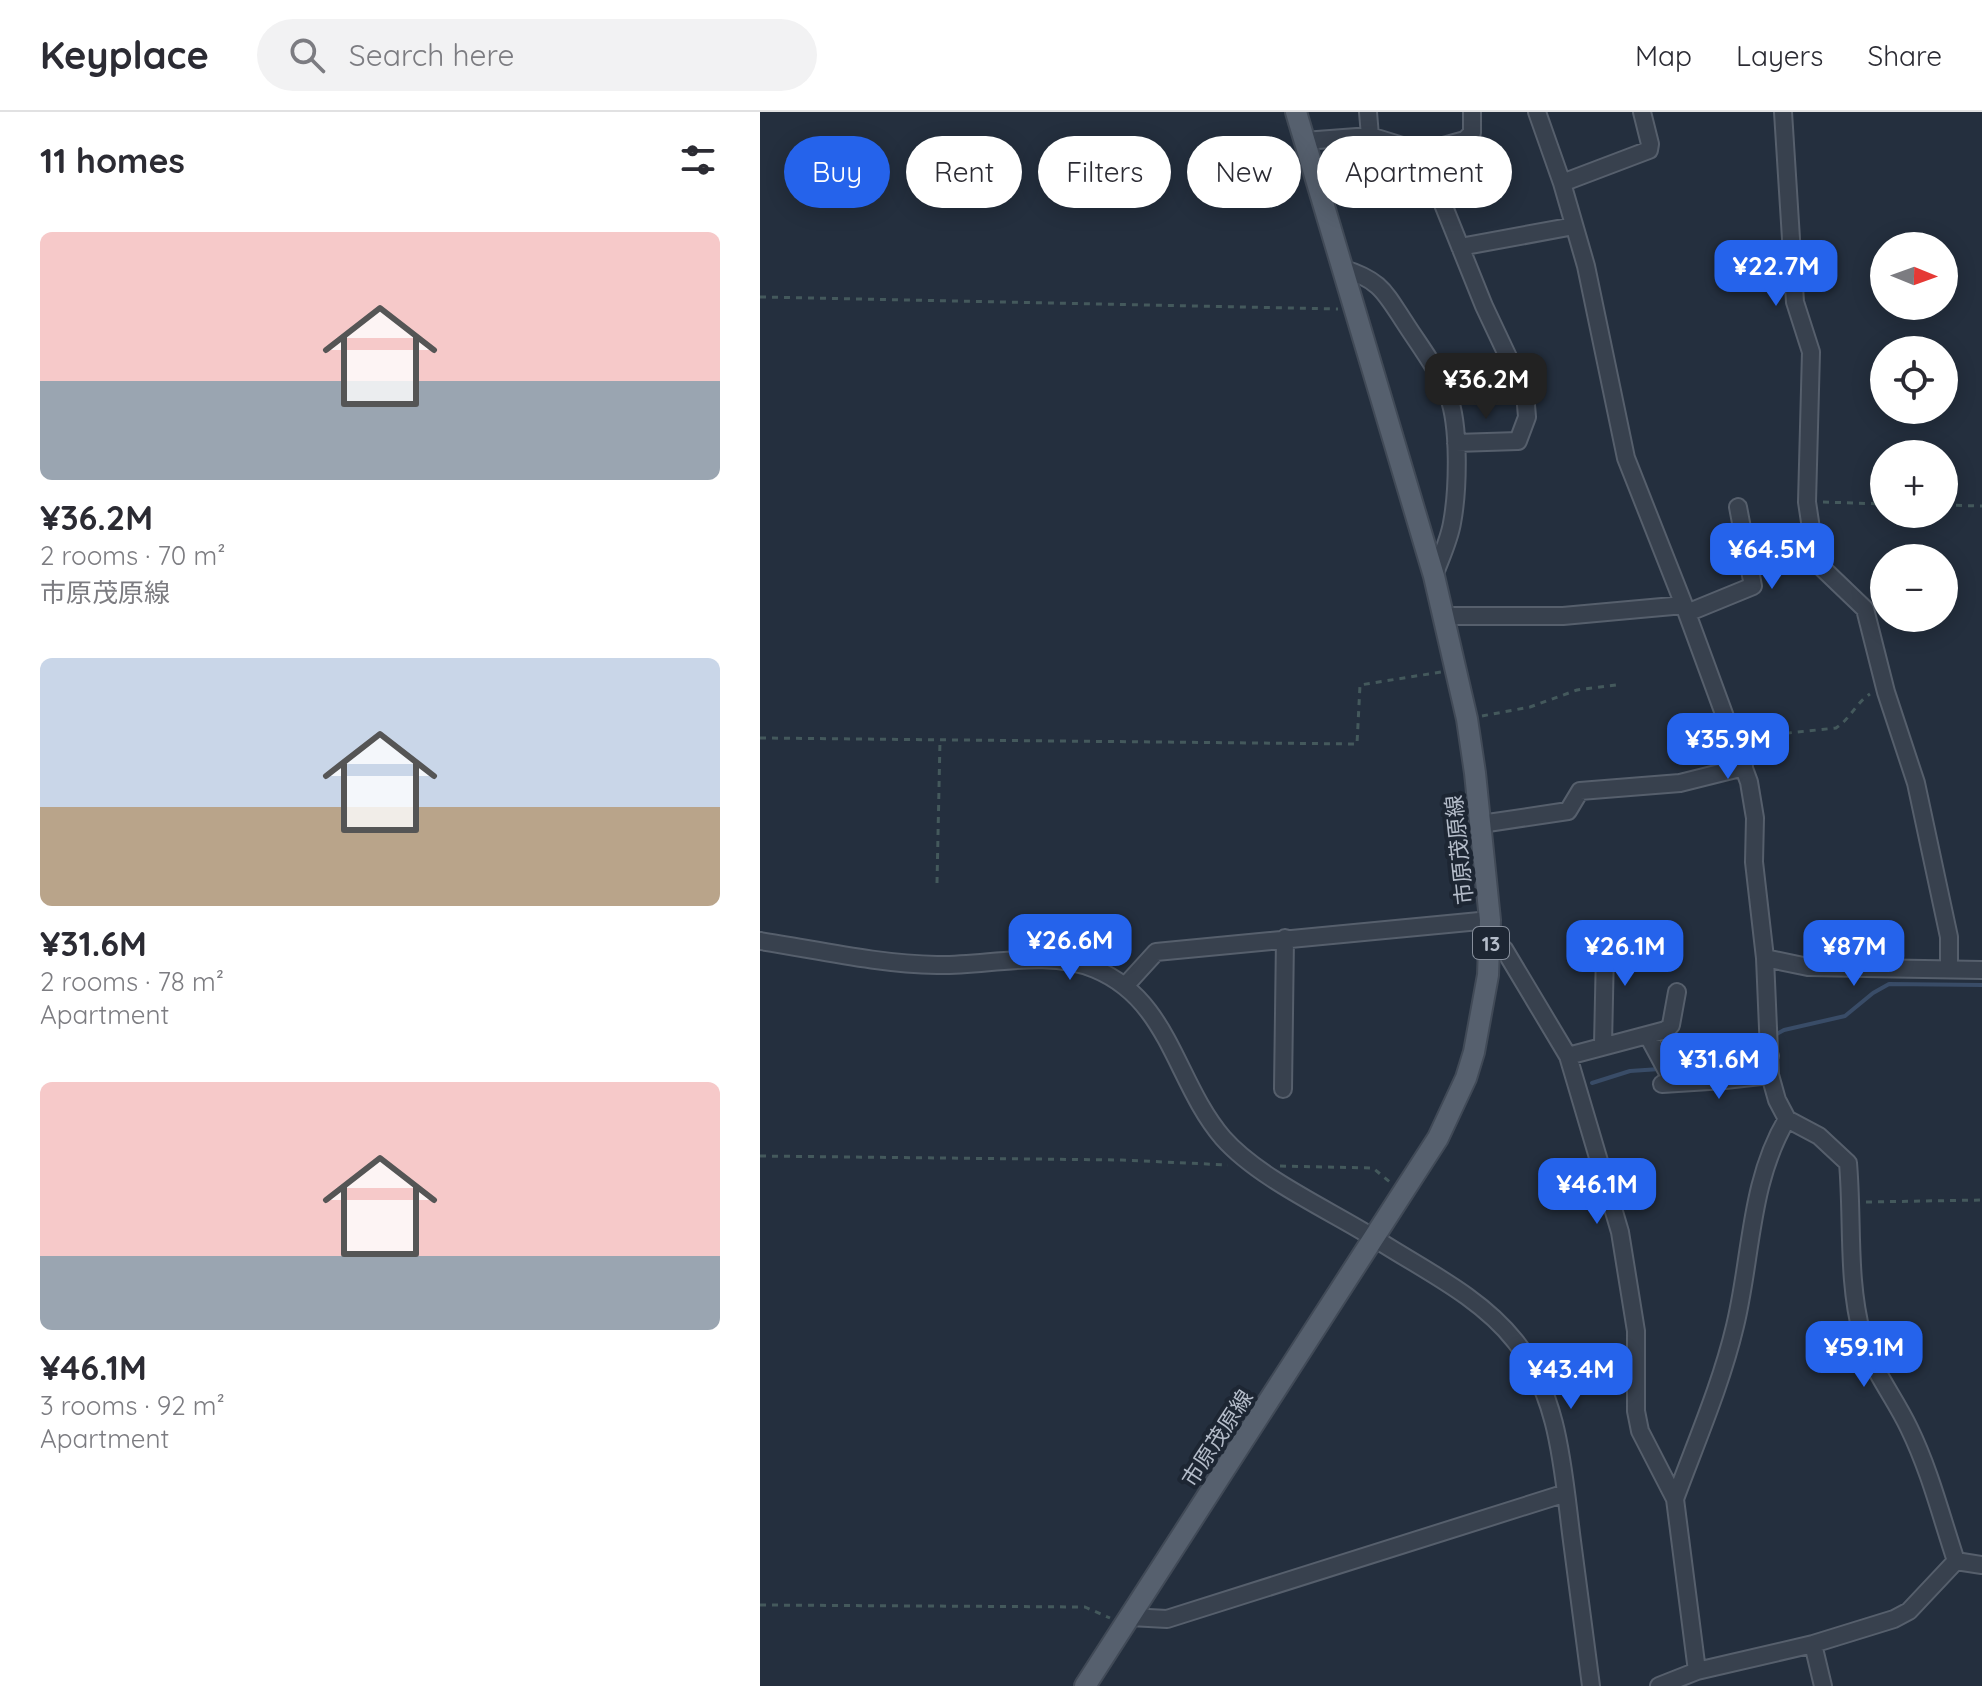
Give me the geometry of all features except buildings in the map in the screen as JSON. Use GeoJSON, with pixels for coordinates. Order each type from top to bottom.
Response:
{"type":"FeatureCollection","features":[{"type":"Feature","properties":{"kind":"main road","name":"市原茂原線"},"geometry":{"type":"LineString","coordinates":[[1085,1686],[1438,1138],[1466,1078],[1485,999],[1491,943],[1490,920],[1467,719],[1434,576],[1296,112]]}},
{"type":"Feature","properties":{"kind":"street"},"geometry":{"type":"LineString","coordinates":[[1368,112],[1370,136]]}},
{"type":"Feature","properties":{"kind":"street"},"geometry":{"type":"LineString","coordinates":[[1469,136],[1472,133],[1472,112]]}},
{"type":"Feature","properties":{"kind":"street"},"geometry":{"type":"LineString","coordinates":[[1537,112],[1586,266],[1626,458],[1686,609],[1749,782],[1755,818],[1754,862],[1765,958],[1770,1075],[1777,1100],[1787,1119],[1819,1136],[1848,1163],[1853,1277],[1862,1335],[1879,1376],[1908,1424],[1923,1457],[1956,1561]]}},
{"type":"Feature","properties":{"kind":"street"},"geometry":{"type":"LineString","coordinates":[[1562,183],[1649,150],[1642,112]]}},
{"type":"Feature","properties":{"kind":"street"},"geometry":{"type":"LineString","coordinates":[[1783,112],[1795,302],[1811,352],[1807,502],[1816,562],[1865,609],[1886,692],[1916,783],[1949,937],[1949,969]]}},
{"type":"Feature","properties":{"kind":"street"},"geometry":{"type":"LineString","coordinates":[[1304,141],[1317,140]]}},
{"type":"Feature","properties":{"kind":"street"},"geometry":{"type":"LineString","coordinates":[[1444,208],[1484,306],[1525,393],[1527,417],[1518,441],[1456,443]]}},
{"type":"Feature","properties":{"kind":"street"},"geometry":{"type":"LineString","coordinates":[[1460,247],[1574,226]]}},
{"type":"Feature","properties":{"kind":"street"},"geometry":{"type":"LineString","coordinates":[[1341,268],[1360,273],[1379,284],[1437,370],[1455,420],[1452,524],[1434,576]]}},
{"type":"Feature","properties":{"kind":"street"},"geometry":{"type":"LineString","coordinates":[[1442,616],[1563,616],[1686,609],[1753,586],[1738,507]]}},
{"type":"Feature","properties":{"kind":"street"},"geometry":{"type":"LineString","coordinates":[[1481,824],[1568,811],[1580,791],[1680,783],[1744,767]]}},
{"type":"Feature","properties":{"kind":"street"},"geometry":{"type":"LineString","coordinates":[[1125,986],[1156,952],[1490,920]]}},
{"type":"Feature","properties":{"kind":"street"},"geometry":{"type":"LineString","coordinates":[[1603,1045],[1605,951],[1616,940],[1649,930]]}},
{"type":"Feature","properties":{"kind":"street"},"geometry":{"type":"LineString","coordinates":[[1283,1089],[1285,938]]}},
{"type":"Feature","properties":{"kind":"street"},"geometry":{"type":"LineString","coordinates":[[760,941],[893,963],[937,965],[1049,959],[1097,970],[1125,986],[1157,1019],[1209,1119],[1224,1139],[1256,1166],[1479,1306],[1500,1324],[1525,1353],[1537,1374],[1552,1415],[1566,1493],[1591,1686]]}},
{"type":"Feature","properties":{"kind":"street"},"geometry":{"type":"LineString","coordinates":[[1491,943],[1504,949],[1568,1056],[1622,1246],[1636,1331],[1636,1411],[1640,1431],[1675,1499],[1697,1671]]}},
{"type":"Feature","properties":{"kind":"street"},"geometry":{"type":"LineString","coordinates":[[1765,958],[1808,967],[1982,970]]}},
{"type":"Feature","properties":{"kind":"street"},"geometry":{"type":"LineString","coordinates":[[1568,1056],[1648,1036],[1671,1025],[1677,992]]}},
{"type":"Feature","properties":{"kind":"street"},"geometry":{"type":"LineString","coordinates":[[1648,1036],[1664,1063],[1667,1083],[1770,1075]]}},
{"type":"Feature","properties":{"kind":"street"},"geometry":{"type":"LineString","coordinates":[[1664,1063],[1736,1065],[1770,1056]]}},
{"type":"Feature","properties":{"kind":"street"},"geometry":{"type":"LineString","coordinates":[[1675,1499],[1729,1350],[1762,1170],[1787,1119]]}},
{"type":"Feature","properties":{"kind":"street"},"geometry":{"type":"LineString","coordinates":[[1128,1621],[1167,1619],[1566,1493]]}},
{"type":"Feature","properties":{"kind":"street"},"geometry":{"type":"LineString","coordinates":[[1956,1561],[1982,1565]]}},
{"type":"Feature","properties":{"kind":"street"},"geometry":{"type":"LineString","coordinates":[[1659,1686],[1680,1682],[1697,1671],[1813,1644],[1894,1619],[1909,1611],[1956,1561]]}},
{"type":"Feature","properties":{"kind":"street"},"geometry":{"type":"LineString","coordinates":[[1813,1644],[1823,1686]]}},
{"type":"Feature","properties":{"kind":"path"},"geometry":{"type":"LineString","coordinates":[[760,297],[1354,310]]}},
{"type":"Feature","properties":{"kind":"path"},"geometry":{"type":"LineString","coordinates":[[1807,502],[1870,504]]}},
{"type":"Feature","properties":{"kind":"path"},"geometry":{"type":"LineString","coordinates":[[1958,505],[1982,506]]}},
{"type":"Feature","properties":{"kind":"path"},"geometry":{"type":"LineString","coordinates":[[760,738],[1357,744],[1360,685],[1456,669]]}},
{"type":"Feature","properties":{"kind":"path"},"geometry":{"type":"LineString","coordinates":[[1467,719],[1530,707],[1577,690],[1616,685]]}},
{"type":"Feature","properties":{"kind":"path"},"geometry":{"type":"LineString","coordinates":[[1734,739],[1836,728],[1846,722],[1863,699],[1873,693],[1886,692]]}},
{"type":"Feature","properties":{"kind":"path"},"geometry":{"type":"LineString","coordinates":[[937,883],[940,740]]}},
{"type":"Feature","properties":{"kind":"path"},"geometry":{"type":"LineString","coordinates":[[760,1156],[1122,1160],[1373,1168],[1403,1193]]}},
{"type":"Feature","properties":{"kind":"path"},"geometry":{"type":"LineString","coordinates":[[1852,1202],[1982,1200]]}},
{"type":"Feature","properties":{"kind":"path"},"geometry":{"type":"LineString","coordinates":[[760,1605],[1085,1607],[1128,1621]]}},
{"type":"Feature","properties":{"kind":"waterway"},"geometry":{"type":"LineString","coordinates":[[1773,1036],[1784,1030],[1845,1016],[1889,984],[1982,985]]}},
{"type":"Feature","properties":{"kind":"waterway"},"geometry":{"type":"LineString","coordinates":[[1735,1058],[1765,1040]]}},
{"type":"Feature","properties":{"kind":"waterway"},"geometry":{"type":"LineString","coordinates":[[1592,1083],[1630,1071],[1660,1069]]}}]}
